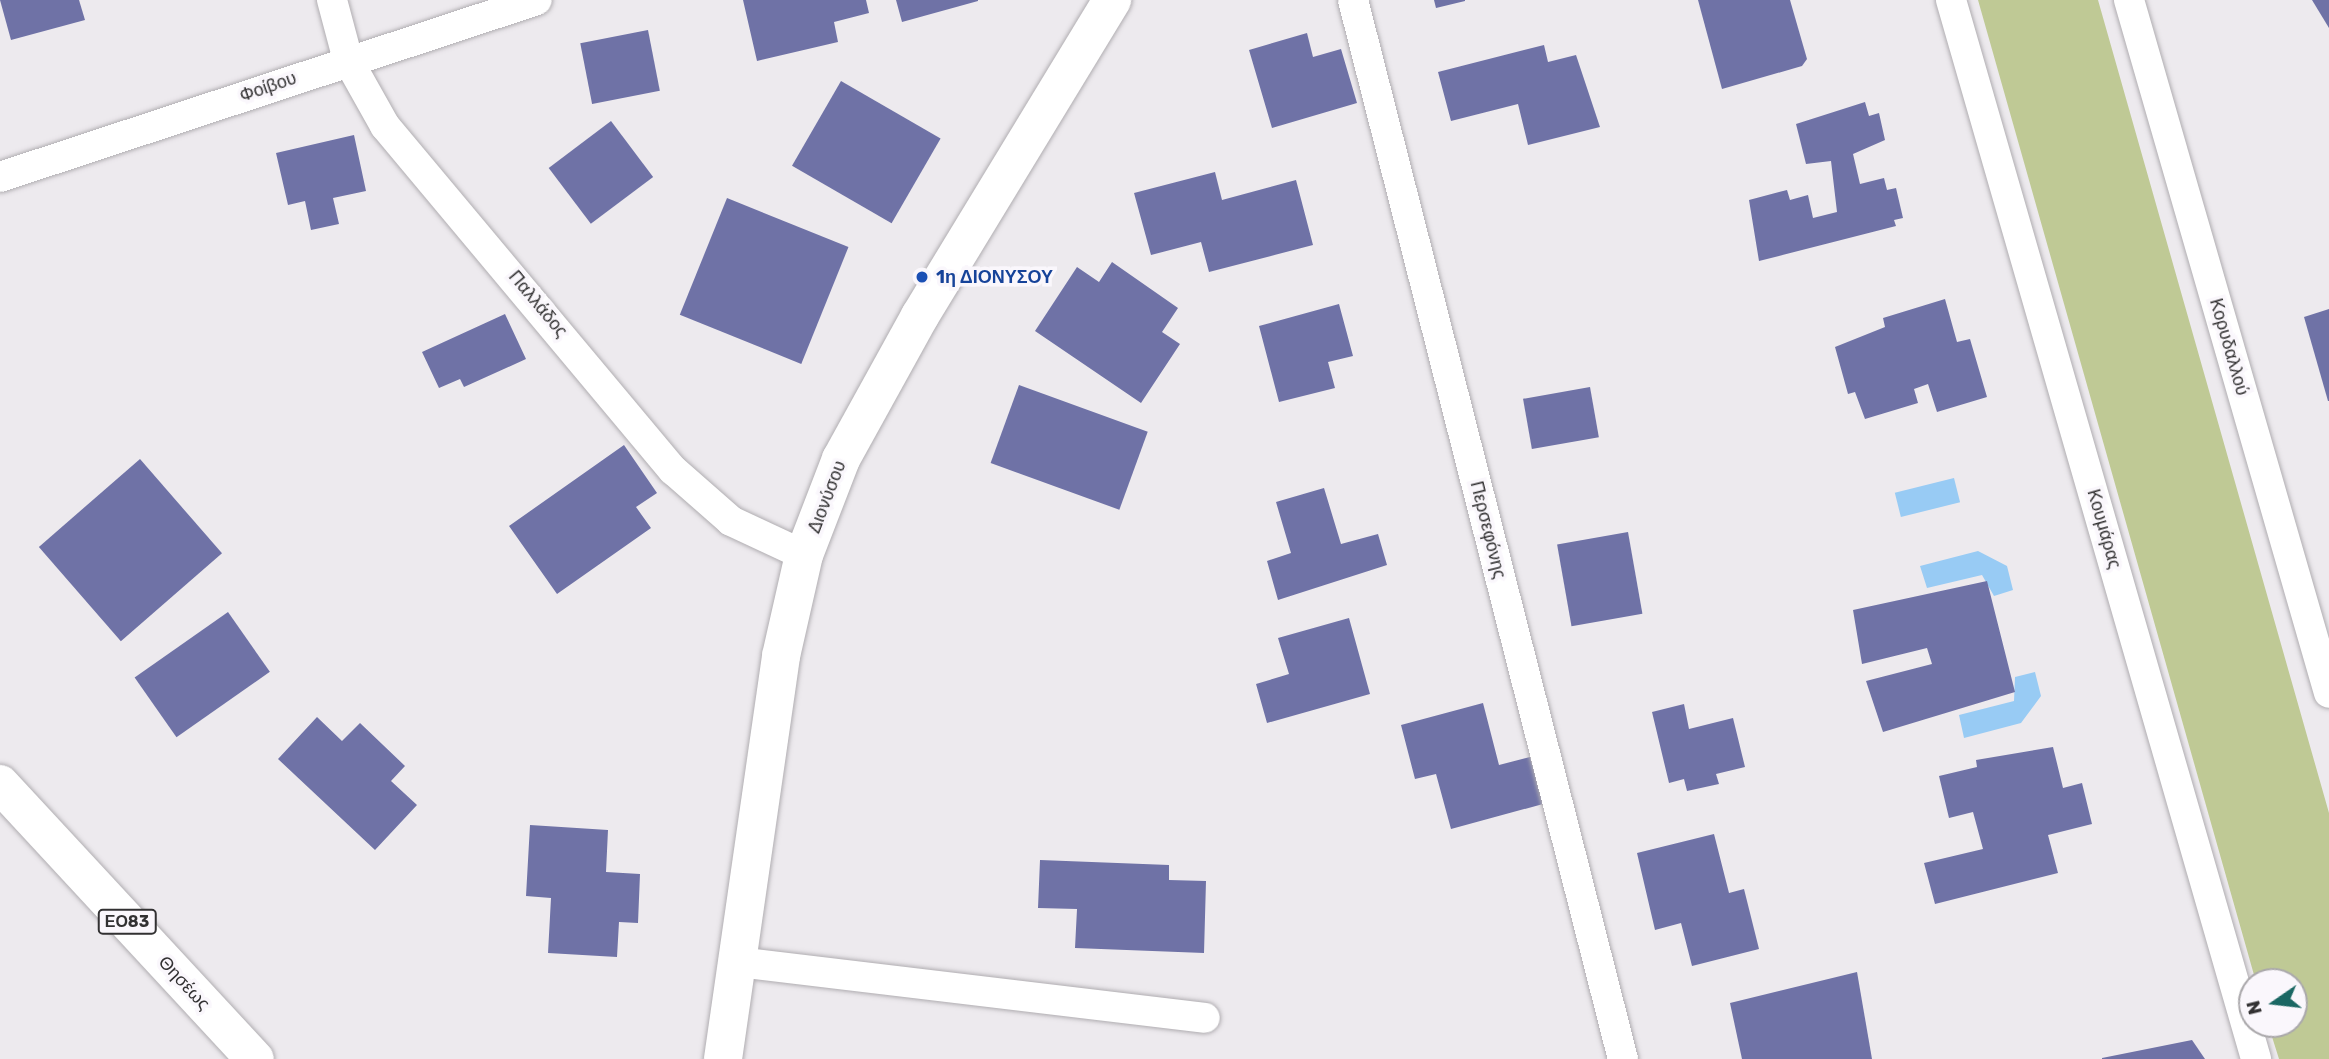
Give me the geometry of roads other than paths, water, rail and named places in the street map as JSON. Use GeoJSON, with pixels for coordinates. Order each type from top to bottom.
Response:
{"type":"FeatureCollection","features":[{"type":"Feature","properties":{"kind":"main road","name":"Διονύσου"},"geometry":{"type":"LineString","coordinates":[[723,1059],[781,656],[804,555],[841,459],[920,316],[1112,0]]}},
{"type":"Feature","properties":{"kind":"main road","name":"Θησέως"},"geometry":{"type":"LineString","coordinates":[[0,783],[255,1059]]}},
{"type":"Feature","properties":{"kind":"street","name":"Παλλάδος"},"geometry":{"type":"LineString","coordinates":[[332,0],[348,60],[385,126],[673,470],[731,520],[804,555]]}},
{"type":"Feature","properties":{"kind":"street","name":"Φοίβου"},"geometry":{"type":"LineString","coordinates":[[0,177],[348,60],[537,0]]}},
{"type":"Feature","properties":{"kind":"street","name":"Περσεφόνης"},"geometry":{"type":"LineString","coordinates":[[1353,0],[1623,1059]]}},
{"type":"Feature","properties":{"kind":"street","name":"Κουμάρας"},"geometry":{"type":"LineString","coordinates":[[1951,0],[2256,1059]]}},
{"type":"Feature","properties":{"kind":"street","name":"Κορυδαλλού"},"geometry":{"type":"LineString","coordinates":[[2129,0],[2329,693]]}},
{"type":"Feature","properties":{"kind":"street"},"geometry":{"type":"LineString","coordinates":[[737,962],[1205,1018]]}},
{"type":"Feature","properties":{"kind":"water"},"geometry":{"type":"Polygon","coordinates":[[[1954,478],[1960,502],[1901,517],[1895,493],[1954,478]]]}},
{"type":"Feature","properties":{"kind":"water"},"geometry":{"type":"Polygon","coordinates":[[[1978,551],[2007,566],[2013,590],[1994,596],[1982,575],[1927,588],[1920,566],[1978,551]]]}},
{"type":"Feature","properties":{"kind":"water"},"geometry":{"type":"Polygon","coordinates":[[[2035,672],[2041,696],[2021,723],[1964,738],[1959,715],[2014,701],[2015,677],[2035,672]]]}},
{"type":"Feature","properties":{"kind":"place","name":"1η ΔΙΟΝΥΣΟΥ"},"geometry":{"type":"Point","coordinates":[922,277]}}]}
